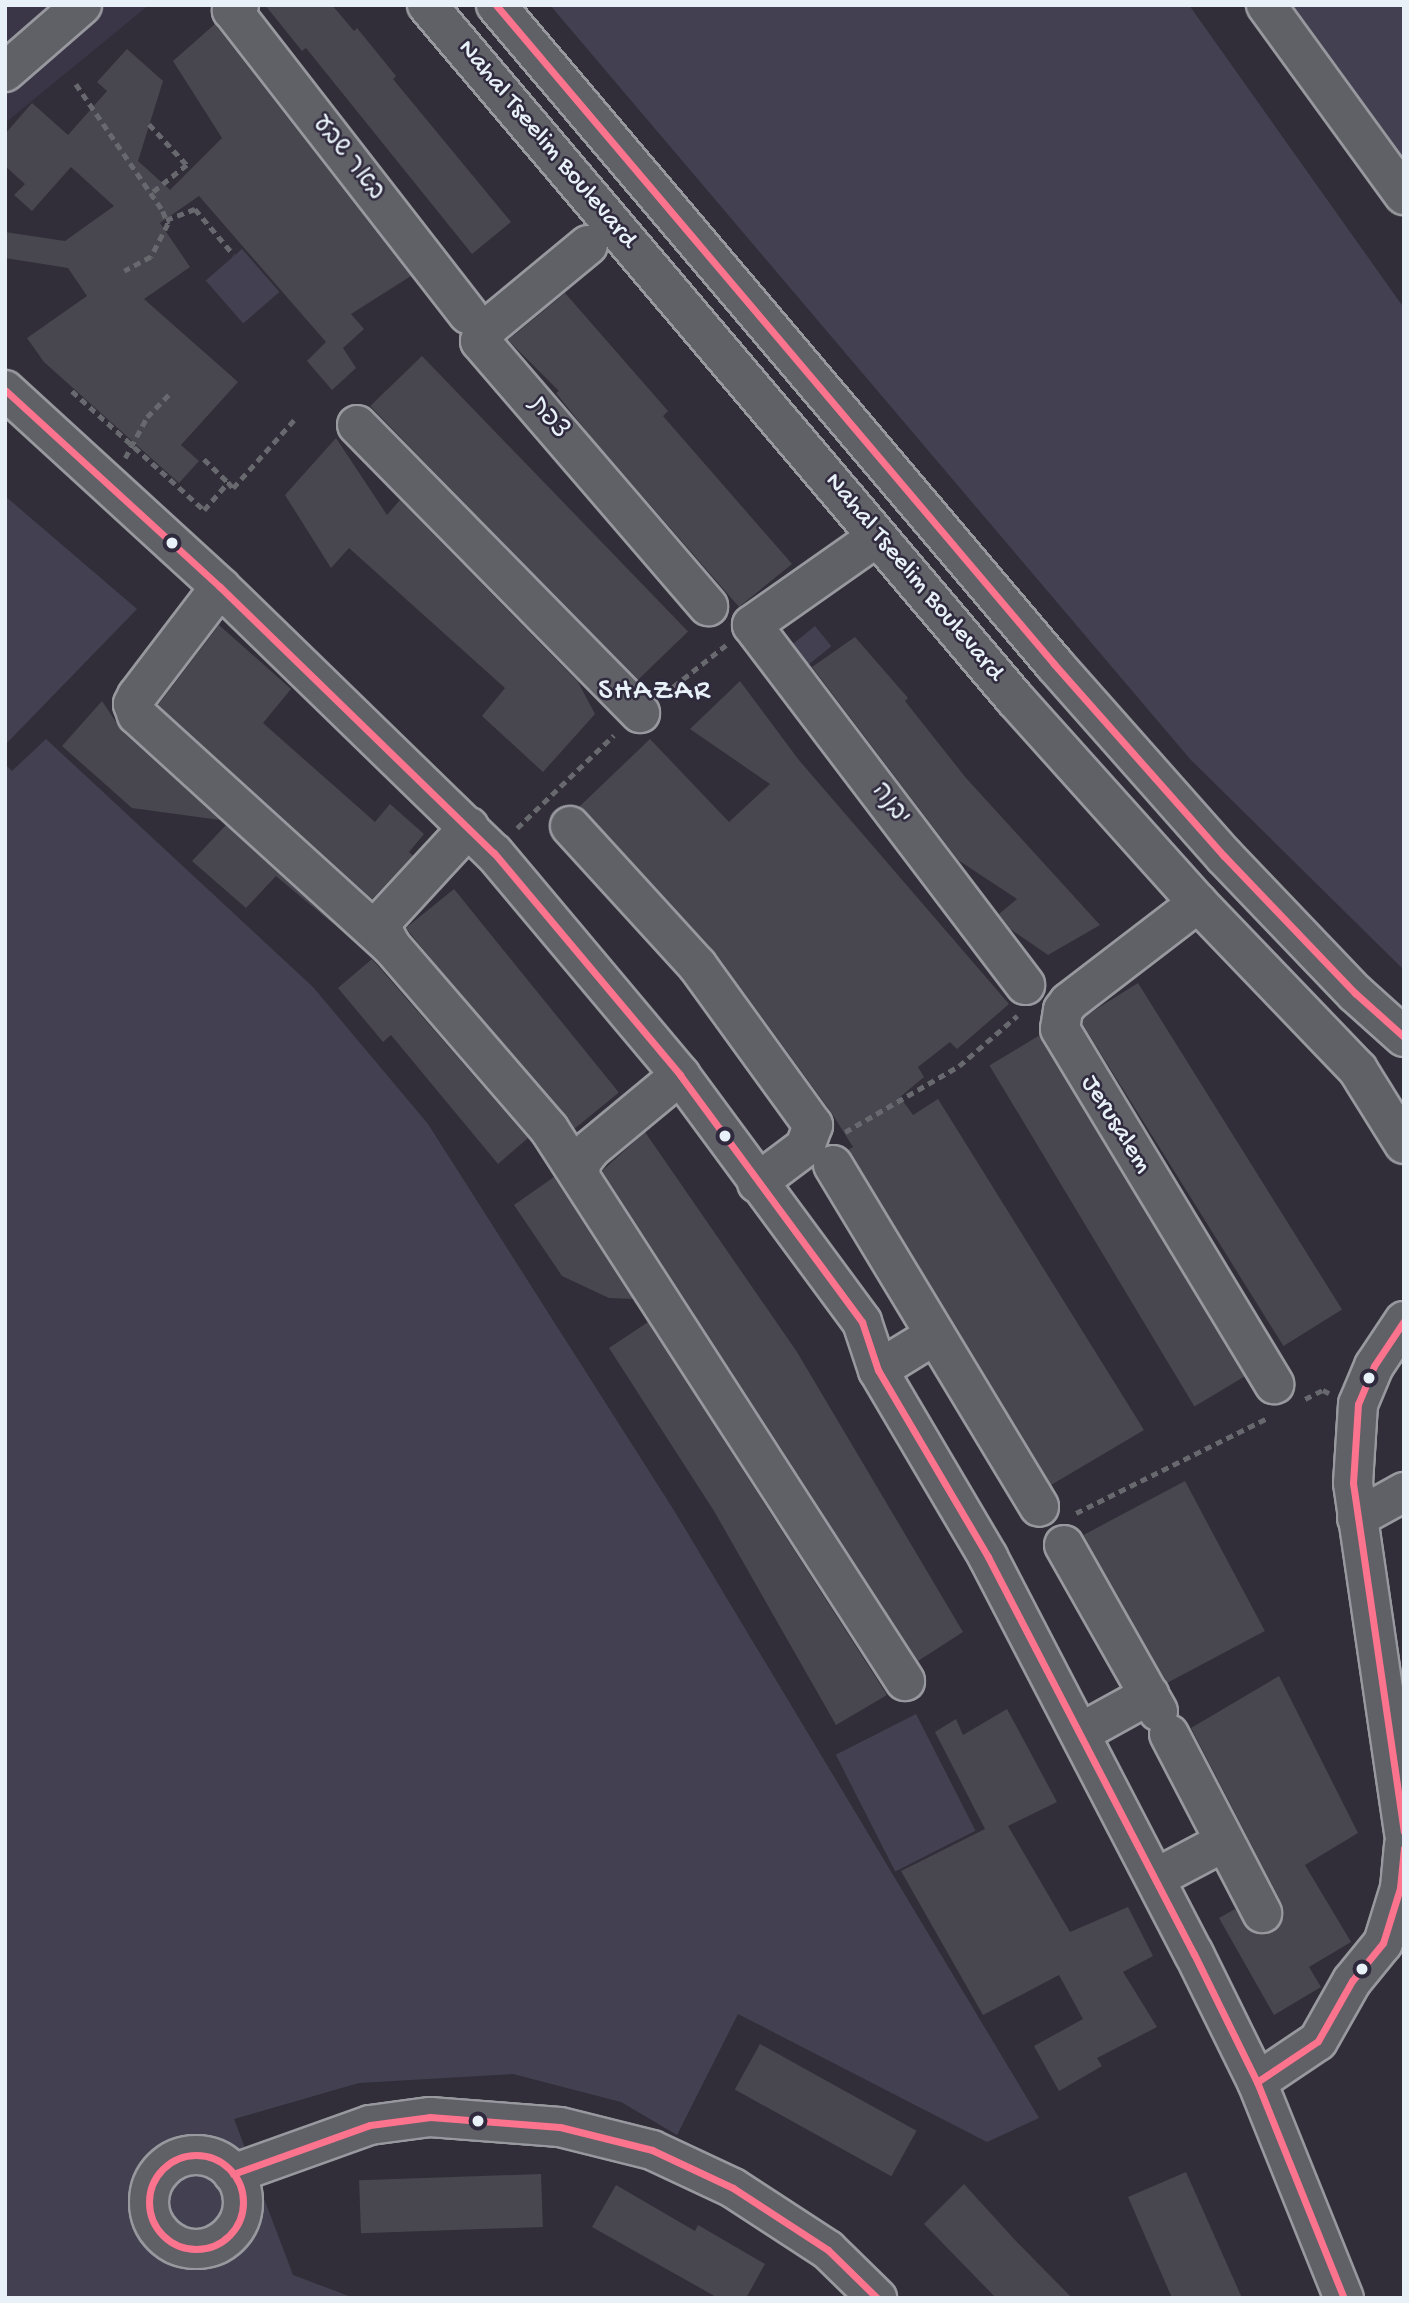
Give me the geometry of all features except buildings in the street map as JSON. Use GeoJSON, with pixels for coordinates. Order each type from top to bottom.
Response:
{"type":"FeatureCollection","features":[{"type":"Feature","properties":{"kind":"street","name":"באר שבע"},"geometry":{"type":"LineString","coordinates":[[239,5],[232,10],[468,314]]}},
{"type":"Feature","properties":{"kind":"street","name":"Nahal Tseelim Boulevard"},"geometry":{"type":"LineString","coordinates":[[427,5],[877,537],[1198,903],[1358,1070],[1404,1144]]}},
{"type":"Feature","properties":{"kind":"street","name":"Nahal Tseelim Boulevard"},"geometry":{"type":"LineString","coordinates":[[496,5],[1054,664],[1224,856],[1355,993],[1404,1037]]}},
{"type":"Feature","properties":{"kind":"street"},"geometry":{"type":"LineString","coordinates":[[1266,5],[1404,195]]}},
{"type":"Feature","properties":{"kind":"street"},"geometry":{"type":"LineString","coordinates":[[5,72],[83,6]]}},
{"type":"Feature","properties":{"kind":"street","name":"צפת"},"geometry":{"type":"LineString","coordinates":[[587,245],[490,326],[480,341],[708,606]]}},
{"type":"Feature","properties":{"kind":"street"},"geometry":{"type":"LineString","coordinates":[[5,390],[220,587],[468,827],[680,1075],[862,1322],[878,1370],[988,1557],[1082,1732],[1257,2081],[1344,2298]]}},
{"type":"Feature","properties":{"kind":"street"},"geometry":{"type":"LineString","coordinates":[[356,425],[640,713]]}},
{"type":"Feature","properties":{"kind":"street","name":"יבנה"},"geometry":{"type":"LineString","coordinates":[[877,537],[752,625],[1026,996]]}},
{"type":"Feature","properties":{"kind":"street"},"geometry":{"type":"LineString","coordinates":[[220,587],[137,696],[133,704],[136,715],[391,946],[549,1129],[905,1681]]}},
{"type":"Feature","properties":{"kind":"street"},"geometry":{"type":"LineString","coordinates":[[570,826],[697,965],[813,1125],[804,1147],[757,1183]]}},
{"type":"Feature","properties":{"kind":"street"},"geometry":{"type":"LineString","coordinates":[[391,946],[383,931],[385,918],[468,827]]}},
{"type":"Feature","properties":{"kind":"street","name":"Jerusalem"},"geometry":{"type":"LineString","coordinates":[[1198,903],[1069,1002],[1060,1029],[1282,1400]]}},
{"type":"Feature","properties":{"kind":"street"},"geometry":{"type":"LineString","coordinates":[[580,1176],[580,1162],[591,1149],[680,1075]]}},
{"type":"Feature","properties":{"kind":"street"},"geometry":{"type":"LineString","coordinates":[[836,1150],[935,1335],[1055,1524],[1158,1713],[1262,1913]]}},
{"type":"Feature","properties":{"kind":"street"},"geometry":{"type":"LineString","coordinates":[[1404,1321],[1374,1366],[1358,1404],[1353,1483],[1357,1518],[1391,1669],[1404,1833]]}},
{"type":"Feature","properties":{"kind":"street"},"geometry":{"type":"LineString","coordinates":[[878,1370],[935,1335]]}},
{"type":"Feature","properties":{"kind":"street"},"geometry":{"type":"LineString","coordinates":[[1357,1518],[1404,1492]]}},
{"type":"Feature","properties":{"kind":"street"},"geometry":{"type":"LineString","coordinates":[[1082,1732],[1158,1713]]}},
{"type":"Feature","properties":{"kind":"street"},"geometry":{"type":"LineString","coordinates":[[1156,1878],[1224,1842]]}},
{"type":"Feature","properties":{"kind":"street"},"geometry":{"type":"LineString","coordinates":[[1257,2081],[1318,2041],[1352,1981],[1383,1943],[1400,1888],[1404,1845]]}},
{"type":"Feature","properties":{"kind":"street"},"geometry":{"type":"LineString","coordinates":[[233,2174],[370,2125],[430,2117],[560,2127],[652,2150],[733,2188],[828,2250],[877,2298]]}},
{"type":"Feature","properties":{"kind":"path"},"geometry":{"type":"LineString","coordinates":[[76,84],[152,193],[166,220],[166,233],[151,257],[125,271]]}},
{"type":"Feature","properties":{"kind":"path"},"geometry":{"type":"LineString","coordinates":[[149,124],[187,165],[152,193]]}},
{"type":"Feature","properties":{"kind":"path"},"geometry":{"type":"LineString","coordinates":[[166,220],[195,209],[234,256]]}},
{"type":"Feature","properties":{"kind":"path"},"geometry":{"type":"LineString","coordinates":[[72,391],[204,509],[228,482]]}},
{"type":"Feature","properties":{"kind":"path"},"geometry":{"type":"LineString","coordinates":[[105,481],[135,447],[147,417],[170,393]]}},
{"type":"Feature","properties":{"kind":"path"},"geometry":{"type":"LineString","coordinates":[[204,459],[233,488],[295,419]]}},
{"type":"Feature","properties":{"kind":"path"},"geometry":{"type":"LineString","coordinates":[[836,1150],[959,1066],[1026,996]]}},
{"type":"Feature","properties":{"kind":"path"},"geometry":{"type":"LineString","coordinates":[[1055,1524],[1282,1400],[1323,1390],[1358,1404]]}},
{"type":"Feature","properties":{"kind":"shaded area"},"geometry":{"type":"Polygon","coordinates":[[[5,5],[149,5],[5,123],[5,5]]]}},
{"type":"Feature","properties":{"kind":"shaded area"},"geometry":{"type":"Polygon","coordinates":[[[550,5],[1189,5],[1404,308],[1404,970],[1190,759],[550,5]]]}},
{"type":"Feature","properties":{"kind":"shaded area"},"geometry":{"type":"Polygon","coordinates":[[[1283,5],[1404,5],[1404,161],[1283,5]]]}},
{"type":"Feature","properties":{"kind":"shaded area"},"geometry":{"type":"Polygon","coordinates":[[[242,249],[279,292],[243,324],[206,280],[242,249]]]}},
{"type":"Feature","properties":{"kind":"shaded area"},"geometry":{"type":"Polygon","coordinates":[[[5,496],[137,609],[5,745],[5,496]]]}},
{"type":"Feature","properties":{"kind":"shaded area"},"geometry":{"type":"Polygon","coordinates":[[[815,626],[831,646],[798,673],[782,653],[815,626]]]}},
{"type":"Feature","properties":{"kind":"shaded area"},"geometry":{"type":"Polygon","coordinates":[[[46,739],[313,987],[428,1124],[675,1512],[1039,2118],[987,2142],[738,2014],[677,2135],[621,2102],[513,2074],[359,2083],[234,2119],[293,2275],[354,2298],[5,2298],[5,764],[12,771],[46,739]]]}},
{"type":"Feature","properties":{"kind":"shaded area"},"geometry":{"type":"Polygon","coordinates":[[[916,1714],[975,1831],[895,1872],[836,1755],[916,1714]]]}},
{"type":"Feature","properties":{"kind":"transit line"},"geometry":{"type":"LineString","coordinates":[[496,5],[1054,664],[1224,856],[1355,993],[1404,1037]]}},
{"type":"Feature","properties":{"kind":"transit line"},"geometry":{"type":"LineString","coordinates":[[5,390],[220,587],[494,853],[680,1075],[862,1322],[878,1370],[988,1557],[1194,1954],[1257,2082],[1344,2298]]}},
{"type":"Feature","properties":{"kind":"transit line"},"geometry":{"type":"LineString","coordinates":[[1404,1321],[1374,1366],[1358,1404],[1353,1483],[1404,1831]]}},
{"type":"Feature","properties":{"kind":"transit line"},"geometry":{"type":"LineString","coordinates":[[1257,2082],[1318,2041],[1352,1981],[1383,1943],[1400,1888],[1404,1848]]}},
{"type":"Feature","properties":{"kind":"transit line"},"geometry":{"type":"LineString","coordinates":[[233,2174],[370,2125],[430,2117],[560,2127],[652,2150],[733,2188],[828,2250],[877,2298]]}},
{"type":"Feature","properties":{"kind":"transit line"},"geometry":{"type":"LineString","coordinates":[[196,2155],[214,2159],[229,2169],[239,2184],[243,2202],[239,2220],[229,2235],[214,2245],[196,2249],[178,2245],[163,2235],[153,2220],[149,2202],[153,2184],[163,2169],[178,2159],[196,2155]]}},
{"type":"Feature","properties":{"kind":"district","name":"SHAZAR"},"geometry":{"type":"Point","coordinates":[655,693]}}]}
